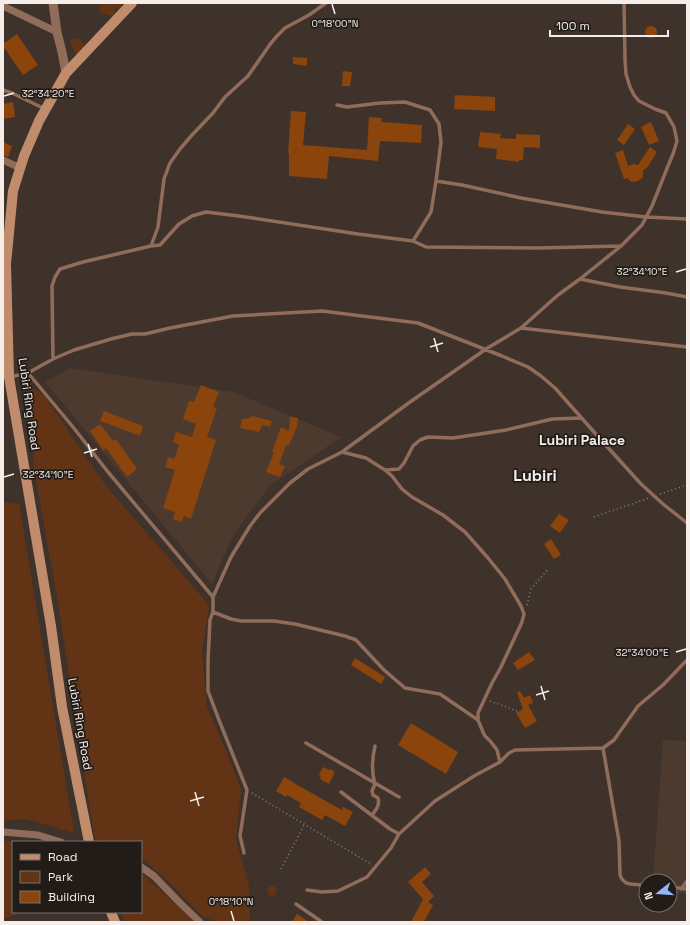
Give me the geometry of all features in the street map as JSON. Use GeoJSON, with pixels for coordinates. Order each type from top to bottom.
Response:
{"type":"FeatureCollection","features":[{"type":"Feature","properties":{"kind":"main road","name":"Lubiri Ring Road"},"geometry":{"type":"LineString","coordinates":[[89,841],[62,706],[51,626],[6,379],[5,264],[13,191],[24,156],[39,121],[66,73],[132,3]]}},
{"type":"Feature","properties":{"kind":"street"},"geometry":{"type":"LineString","coordinates":[[54,3],[57,32],[66,73]]}},
{"type":"Feature","properties":{"kind":"street"},"geometry":{"type":"LineString","coordinates":[[3,6],[57,32]]}},
{"type":"Feature","properties":{"kind":"street"},"geometry":{"type":"LineString","coordinates":[[3,160],[20,168]]}},
{"type":"Feature","properties":{"kind":"street"},"geometry":{"type":"LineString","coordinates":[[3,832],[38,835],[58,841]]}},
{"type":"Feature","properties":{"kind":"street"},"geometry":{"type":"LineString","coordinates":[[142,868],[154,876],[200,922]]}},
{"type":"Feature","properties":{"kind":"lane"},"geometry":{"type":"LineString","coordinates":[[151,246],[158,227],[164,179],[170,163],[180,149],[213,113],[225,96],[248,76],[277,36],[285,28],[309,15],[326,3]]}},
{"type":"Feature","properties":{"kind":"lane"},"geometry":{"type":"LineString","coordinates":[[244,854],[240,836],[248,790],[208,691],[210,620],[213,612],[213,597],[231,557],[250,526],[260,513],[290,483],[308,469],[342,452],[486,349],[520,328],[558,295],[621,246],[642,225],[652,206],[677,141],[674,127],[666,113],[639,101],[630,87],[626,74],[625,60],[624,3]]}},
{"type":"Feature","properties":{"kind":"lane"},"geometry":{"type":"LineString","coordinates":[[3,90],[46,109]]}},
{"type":"Feature","properties":{"kind":"lane"},"geometry":{"type":"LineString","coordinates":[[336,106],[347,107],[405,102],[430,110],[439,124],[441,142],[431,212],[413,240]]}},
{"type":"Feature","properties":{"kind":"lane"},"geometry":{"type":"LineString","coordinates":[[436,181],[602,212],[646,217],[687,219]]}},
{"type":"Feature","properties":{"kind":"lane"},"geometry":{"type":"LineString","coordinates":[[53,359],[52,286],[55,276],[60,269],[83,262],[160,245],[179,224],[192,216],[206,212],[358,234],[413,240],[426,247],[538,248],[621,246]]}},
{"type":"Feature","properties":{"kind":"lane"},"geometry":{"type":"LineString","coordinates":[[580,279],[620,287],[687,297]]}},
{"type":"Feature","properties":{"kind":"lane"},"geometry":{"type":"LineString","coordinates":[[6,379],[28,373],[53,359],[74,350],[132,334],[145,334],[233,316],[322,311],[418,323],[528,367],[541,376],[555,388],[641,484],[687,523]]}},
{"type":"Feature","properties":{"kind":"lane"},"geometry":{"type":"LineString","coordinates":[[520,328],[687,347]]}},
{"type":"Feature","properties":{"kind":"lane"},"geometry":{"type":"LineString","coordinates":[[28,373],[108,472],[173,547],[213,597]]}},
{"type":"Feature","properties":{"kind":"lane"},"geometry":{"type":"LineString","coordinates":[[385,470],[399,469],[413,446],[420,440],[428,437],[453,438],[506,430],[552,419],[581,418]]}},
{"type":"Feature","properties":{"kind":"lane"},"geometry":{"type":"LineString","coordinates":[[342,452],[366,458],[385,470],[392,476],[402,489],[412,497],[443,515],[465,532],[505,579],[522,606],[524,614],[522,622],[478,713],[478,720],[485,736],[497,750],[500,762]]}},
{"type":"Feature","properties":{"kind":"lane"},"geometry":{"type":"LineString","coordinates":[[213,612],[241,621],[274,621],[295,624],[356,640],[384,670],[405,688],[425,690],[440,694],[478,720]]}},
{"type":"Feature","properties":{"kind":"lane"},"geometry":{"type":"LineString","coordinates":[[307,890],[322,892],[338,890],[367,877],[391,848],[399,834],[435,802],[474,776],[500,762],[509,753],[515,750],[603,748],[614,740],[638,706],[663,685],[687,660]]}},
{"type":"Feature","properties":{"kind":"lane"},"geometry":{"type":"LineString","coordinates":[[306,743],[399,797]]}},
{"type":"Feature","properties":{"kind":"lane"},"geometry":{"type":"LineString","coordinates":[[372,816],[379,801],[378,798],[373,795],[372,791],[375,784],[372,775],[374,746]]}},
{"type":"Feature","properties":{"kind":"lane"},"geometry":{"type":"LineString","coordinates":[[603,748],[619,841],[620,875],[622,880],[626,883],[638,884]]}},
{"type":"Feature","properties":{"kind":"lane"},"geometry":{"type":"LineString","coordinates":[[341,792],[372,816],[399,834]]}},
{"type":"Feature","properties":{"kind":"lane"},"geometry":{"type":"LineString","coordinates":[[681,889],[687,881]]}},
{"type":"Feature","properties":{"kind":"lane"},"geometry":{"type":"LineString","coordinates":[[678,888],[687,890]]}},
{"type":"Feature","properties":{"kind":"lane"},"geometry":{"type":"LineString","coordinates":[[296,904],[322,922]]}},
{"type":"Feature","properties":{"kind":"path"},"geometry":{"type":"LineString","coordinates":[[658,495],[687,485]]}},
{"type":"Feature","properties":{"kind":"path"},"geometry":{"type":"LineString","coordinates":[[594,517],[651,497]]}},
{"type":"Feature","properties":{"kind":"path"},"geometry":{"type":"LineString","coordinates":[[524,614],[530,589],[548,568]]}},
{"type":"Feature","properties":{"kind":"path"},"geometry":{"type":"LineString","coordinates":[[484,698],[517,711]]}},
{"type":"Feature","properties":{"kind":"path"},"geometry":{"type":"LineString","coordinates":[[248,790],[376,867]]}},
{"type":"Feature","properties":{"kind":"path"},"geometry":{"type":"LineString","coordinates":[[281,869],[304,825]]}},
{"type":"Feature","properties":{"kind":"shaded area"},"geometry":{"type":"Polygon","coordinates":[[[70,368],[233,392],[341,437],[270,486],[230,541],[212,584],[45,382],[70,368]]]}},
{"type":"Feature","properties":{"kind":"shaded area"},"geometry":{"type":"Polygon","coordinates":[[[663,740],[687,741],[687,894],[678,893],[678,873],[654,873],[663,740]]]}},
{"type":"Feature","properties":{"kind":"green space"},"geometry":{"type":"Polygon","coordinates":[[[98,3],[121,3],[121,7],[115,8],[114,14],[111,16],[102,13],[99,10],[100,7],[98,3]]]}},
{"type":"Feature","properties":{"kind":"green space"},"geometry":{"type":"Polygon","coordinates":[[[74,38],[82,41],[85,49],[76,56],[70,41],[74,38]]]}},
{"type":"Feature","properties":{"kind":"green space"},"geometry":{"type":"Polygon","coordinates":[[[28,386],[43,394],[106,486],[209,605],[202,652],[207,707],[241,789],[236,839],[249,886],[250,919],[244,922],[220,922],[203,917],[171,884],[142,858],[142,841],[95,840],[58,603],[34,468],[28,386]]]}},
{"type":"Feature","properties":{"kind":"green space"},"geometry":{"type":"Polygon","coordinates":[[[3,502],[19,504],[74,833],[26,819],[3,821],[3,502]]]}},
{"type":"Feature","properties":{"kind":"green space"},"geometry":{"type":"Polygon","coordinates":[[[3,841],[12,841],[12,913],[21,913],[3,919],[3,841]]]}},
{"type":"Feature","properties":{"kind":"green space"},"geometry":{"type":"Polygon","coordinates":[[[142,874],[195,922],[125,922],[121,913],[142,913],[142,874]]]}},
{"type":"Feature","properties":{"kind":"green space"},"geometry":{"type":"Polygon","coordinates":[[[270,886],[274,886],[277,891],[274,896],[270,896],[267,893],[267,889],[270,886]]]}},
{"type":"Feature","properties":{"kind":"building"},"geometry":{"type":"Polygon","coordinates":[[[649,26],[653,26],[657,32],[653,38],[649,38],[645,34],[645,30],[649,26]]]}},
{"type":"Feature","properties":{"kind":"building"},"geometry":{"type":"Polygon","coordinates":[[[17,34],[38,65],[23,75],[3,46],[3,44],[17,34]]]}},
{"type":"Feature","properties":{"kind":"building"},"geometry":{"type":"Polygon","coordinates":[[[293,57],[307,58],[307,66],[293,64],[293,57]]]}},
{"type":"Feature","properties":{"kind":"building"},"geometry":{"type":"Polygon","coordinates":[[[343,71],[352,72],[350,86],[342,86],[343,71]]]}},
{"type":"Feature","properties":{"kind":"building"},"geometry":{"type":"Polygon","coordinates":[[[455,95],[495,97],[495,111],[454,109],[455,95]]]}},
{"type":"Feature","properties":{"kind":"building"},"geometry":{"type":"Polygon","coordinates":[[[13,102],[15,117],[3,119],[3,104],[13,102]]]}},
{"type":"Feature","properties":{"kind":"building"},"geometry":{"type":"Polygon","coordinates":[[[291,111],[306,112],[303,145],[367,150],[369,117],[382,118],[381,122],[422,125],[421,143],[380,141],[378,161],[329,156],[327,179],[289,176],[288,153],[291,111]]]}},
{"type":"Feature","properties":{"kind":"building"},"geometry":{"type":"Polygon","coordinates":[[[651,122],[659,141],[649,145],[641,127],[651,122]]]}},
{"type":"Feature","properties":{"kind":"building"},"geometry":{"type":"Polygon","coordinates":[[[628,124],[635,129],[624,145],[617,140],[628,124]]]}},
{"type":"Feature","properties":{"kind":"building"},"geometry":{"type":"Polygon","coordinates":[[[480,132],[501,134],[500,138],[516,139],[516,134],[540,135],[540,148],[524,147],[523,160],[519,160],[519,162],[496,159],[497,149],[478,147],[480,132]]]}},
{"type":"Feature","properties":{"kind":"building"},"geometry":{"type":"Polygon","coordinates":[[[3,142],[12,146],[8,157],[3,155],[3,142]]]}},
{"type":"Feature","properties":{"kind":"building"},"geometry":{"type":"Polygon","coordinates":[[[650,147],[657,152],[647,168],[643,170],[643,177],[638,181],[632,182],[627,178],[624,179],[615,153],[623,150],[628,166],[633,164],[638,165],[650,147]]]}},
{"type":"Feature","properties":{"kind":"building"},"geometry":{"type":"Polygon","coordinates":[[[201,385],[219,392],[213,407],[217,408],[207,437],[216,440],[191,519],[184,516],[181,522],[173,519],[175,512],[163,508],[175,470],[165,467],[168,457],[174,459],[179,445],[173,442],[176,432],[192,437],[196,424],[183,419],[189,401],[194,402],[201,385]]]}},
{"type":"Feature","properties":{"kind":"building"},"geometry":{"type":"Polygon","coordinates":[[[104,411],[143,426],[140,436],[100,421],[104,411]]]}},
{"type":"Feature","properties":{"kind":"building"},"geometry":{"type":"Polygon","coordinates":[[[253,416],[272,421],[270,427],[262,425],[259,432],[240,428],[242,419],[253,416]]]}},
{"type":"Feature","properties":{"kind":"building"},"geometry":{"type":"Polygon","coordinates":[[[290,417],[298,418],[297,427],[288,447],[287,443],[279,464],[285,466],[280,477],[266,472],[274,452],[272,452],[281,427],[289,431],[290,417]]]}},
{"type":"Feature","properties":{"kind":"building"},"geometry":{"type":"Polygon","coordinates":[[[100,424],[113,441],[116,439],[137,469],[127,477],[106,448],[103,450],[90,431],[100,424]]]}},
{"type":"Feature","properties":{"kind":"building"},"geometry":{"type":"Polygon","coordinates":[[[559,514],[569,520],[560,533],[550,526],[559,514]]]}},
{"type":"Feature","properties":{"kind":"building"},"geometry":{"type":"Polygon","coordinates":[[[551,539],[561,555],[554,559],[544,544],[551,539]]]}},
{"type":"Feature","properties":{"kind":"building"},"geometry":{"type":"Polygon","coordinates":[[[529,652],[535,660],[518,670],[513,663],[529,652]]]}},
{"type":"Feature","properties":{"kind":"building"},"geometry":{"type":"Polygon","coordinates":[[[355,658],[385,677],[381,684],[351,665],[355,658]]]}},
{"type":"Feature","properties":{"kind":"building"},"geometry":{"type":"Polygon","coordinates":[[[520,691],[524,698],[530,695],[533,703],[528,705],[537,721],[525,728],[516,713],[523,709],[517,692],[520,691]]]}},
{"type":"Feature","properties":{"kind":"building"},"geometry":{"type":"Polygon","coordinates":[[[411,723],[458,752],[446,774],[398,745],[411,723]]]}},
{"type":"Feature","properties":{"kind":"building"},"geometry":{"type":"Polygon","coordinates":[[[323,767],[335,772],[329,784],[320,779],[321,777],[319,775],[323,767]]]}},
{"type":"Feature","properties":{"kind":"building"},"geometry":{"type":"Polygon","coordinates":[[[284,777],[342,810],[343,807],[353,812],[345,826],[325,815],[322,820],[299,807],[301,803],[276,791],[284,777]]]}},
{"type":"Feature","properties":{"kind":"building"},"geometry":{"type":"Polygon","coordinates":[[[425,867],[431,874],[422,882],[434,896],[428,902],[433,905],[424,922],[411,922],[423,899],[408,882],[425,867]]]}},
{"type":"Feature","properties":{"kind":"building"},"geometry":{"type":"Polygon","coordinates":[[[297,914],[309,922],[292,922],[297,914]]]}},
{"type":"Feature","properties":{"kind":"district","name":"Lubiri Palace"},"geometry":{"type":"Point","coordinates":[582,440]}},
{"type":"Feature","properties":{"kind":"district","name":"Lubiri"},"geometry":{"type":"Point","coordinates":[535,475]}}]}
